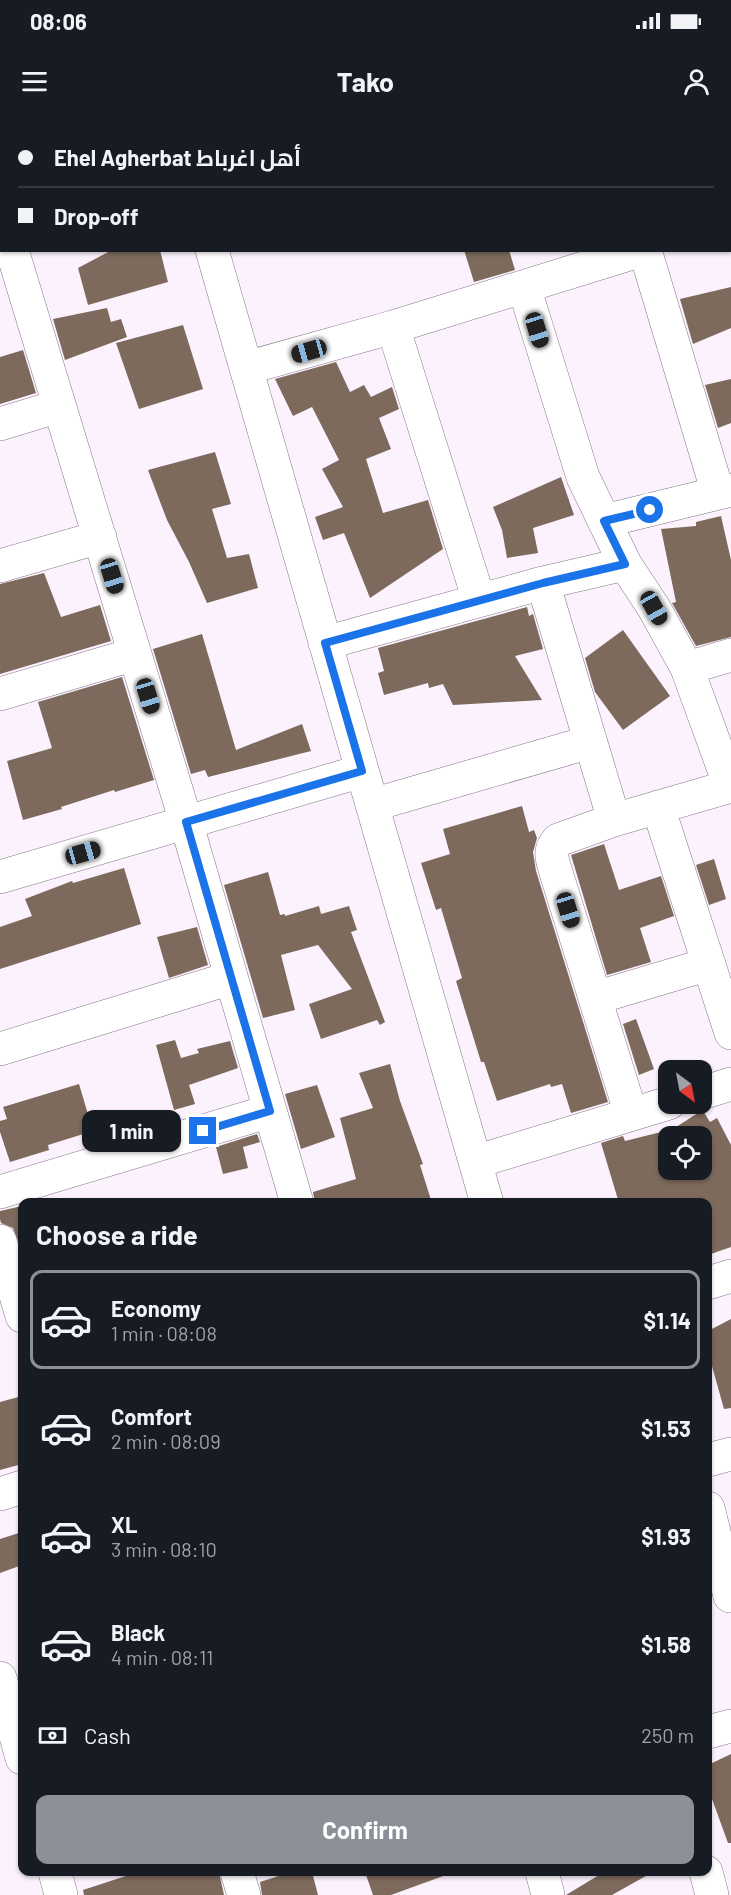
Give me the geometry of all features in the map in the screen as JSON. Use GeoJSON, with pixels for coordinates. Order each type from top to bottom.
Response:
{"type":"FeatureCollection","features":[{"type":"Feature","properties":{"kind":"street"},"geometry":{"type":"LineString","coordinates":[[13,252],[186,822],[296,1198]]}},
{"type":"Feature","properties":{"kind":"street"},"geometry":{"type":"LineString","coordinates":[[213,252],[486,1198]]}},
{"type":"Feature","properties":{"kind":"street"},"geometry":{"type":"LineString","coordinates":[[246,368],[393,327],[637,252]]}},
{"type":"Feature","properties":{"kind":"street"},"geometry":{"type":"LineString","coordinates":[[604,521],[724,491],[644,252]]}},
{"type":"Feature","properties":{"kind":"street"},"geometry":{"type":"LineString","coordinates":[[524,287],[583,477],[625,564],[654,608],[687,668],[731,786],[614,820],[558,840],[552,847],[551,856],[554,867],[632,1114]]}},
{"type":"Feature","properties":{"kind":"street"},"geometry":{"type":"LineString","coordinates":[[393,327],[480,600]]}},
{"type":"Feature","properties":{"kind":"street"},"geometry":{"type":"LineString","coordinates":[[0,424],[59,406]]}},
{"type":"Feature","properties":{"kind":"street"},"geometry":{"type":"LineString","coordinates":[[0,566],[100,537]]}},
{"type":"Feature","properties":{"kind":"street"},"geometry":{"type":"LineString","coordinates":[[325,643],[543,583],[625,564]]}},
{"type":"Feature","properties":{"kind":"street"},"geometry":{"type":"LineString","coordinates":[[543,583],[614,820]]}},
{"type":"Feature","properties":{"kind":"street"},"geometry":{"type":"LineString","coordinates":[[0,694],[135,654]]}},
{"type":"Feature","properties":{"kind":"street"},"geometry":{"type":"LineString","coordinates":[[687,668],[731,656]]}},
{"type":"Feature","properties":{"kind":"street"},"geometry":{"type":"LineString","coordinates":[[372,804],[590,742]]}},
{"type":"Feature","properties":{"kind":"street"},"geometry":{"type":"LineString","coordinates":[[0,877],[362,771]]}},
{"type":"Feature","properties":{"kind":"street"},"geometry":{"type":"LineString","coordinates":[[658,807],[731,1033]]}},
{"type":"Feature","properties":{"kind":"street"},"geometry":{"type":"LineString","coordinates":[[595,998],[709,964]]}},
{"type":"Feature","properties":{"kind":"street"},"geometry":{"type":"LineString","coordinates":[[0,1049],[231,978]]}},
{"type":"Feature","properties":{"kind":"street"},"geometry":{"type":"LineString","coordinates":[[712,1090],[731,1084]]}},
{"type":"Feature","properties":{"kind":"street"},"geometry":{"type":"LineString","coordinates":[[475,1162],[658,1106]]}},
{"type":"Feature","properties":{"kind":"street"},"geometry":{"type":"LineString","coordinates":[[0,1192],[270,1111]]}},
{"type":"Feature","properties":{"kind":"street"},"geometry":{"type":"LineString","coordinates":[[0,1241],[18,1303]]}},
{"type":"Feature","properties":{"kind":"street"},"geometry":{"type":"LineString","coordinates":[[712,1282],[731,1276]]}},
{"type":"Feature","properties":{"kind":"street"},"geometry":{"type":"LineString","coordinates":[[0,1324],[18,1318]]}},
{"type":"Feature","properties":{"kind":"street"},"geometry":{"type":"LineString","coordinates":[[712,1459],[731,1454]]}},
{"type":"Feature","properties":{"kind":"street"},"geometry":{"type":"LineString","coordinates":[[0,1494],[18,1488]]}},
{"type":"Feature","properties":{"kind":"street"},"geometry":{"type":"LineString","coordinates":[[712,1532],[723,1598]]}},
{"type":"Feature","properties":{"kind":"street"},"geometry":{"type":"LineString","coordinates":[[0,1681],[18,1744]]}},
{"type":"Feature","properties":{"kind":"street"},"geometry":{"type":"LineString","coordinates":[[712,1731],[731,1726]]}},
{"type":"Feature","properties":{"kind":"street"},"geometry":{"type":"LineString","coordinates":[[56,1876],[61,1895]]}},
{"type":"Feature","properties":{"kind":"street"},"geometry":{"type":"LineString","coordinates":[[543,1876],[548,1895]]}},
{"type":"Feature","properties":{"kind":"street"},"geometry":{"type":"LineString","coordinates":[[707,1876],[712,1895]]}},
{"type":"Feature","properties":{"kind":"building"},"geometry":{"type":"Polygon","coordinates":[[[108,252],[160,252],[168,282],[88,305],[78,268],[108,252]]]}},
{"type":"Feature","properties":{"kind":"building"},"geometry":{"type":"Polygon","coordinates":[[[465,252],[510,252],[515,270],[474,282],[465,252]]]}},
{"type":"Feature","properties":{"kind":"building"},"geometry":{"type":"Polygon","coordinates":[[[731,287],[731,328],[693,344],[680,299],[731,287]]]}},
{"type":"Feature","properties":{"kind":"building"},"geometry":{"type":"Polygon","coordinates":[[[107,308],[111,322],[121,319],[127,337],[65,360],[53,319],[107,308]]]}},
{"type":"Feature","properties":{"kind":"building"},"geometry":{"type":"Polygon","coordinates":[[[183,325],[203,389],[139,409],[116,343],[183,325]]]}},
{"type":"Feature","properties":{"kind":"building"},"geometry":{"type":"Polygon","coordinates":[[[23,350],[36,393],[0,404],[0,357],[23,350]]]}},
{"type":"Feature","properties":{"kind":"building"},"geometry":{"type":"Polygon","coordinates":[[[336,362],[350,392],[364,385],[371,397],[392,387],[399,409],[379,418],[391,449],[366,459],[383,513],[428,500],[443,549],[370,598],[344,533],[323,540],[315,517],[343,507],[322,469],[339,460],[312,407],[293,416],[275,379],[336,362]]]}},
{"type":"Feature","properties":{"kind":"building"},"geometry":{"type":"Polygon","coordinates":[[[731,379],[731,423],[718,428],[705,385],[731,379]]]}},
{"type":"Feature","properties":{"kind":"building"},"geometry":{"type":"Polygon","coordinates":[[[215,452],[231,504],[212,509],[227,558],[249,554],[258,588],[207,603],[167,520],[148,470],[215,452]]]}},
{"type":"Feature","properties":{"kind":"building"},"geometry":{"type":"Polygon","coordinates":[[[561,477],[574,515],[533,528],[538,553],[507,558],[502,530],[493,507],[561,477]]]}},
{"type":"Feature","properties":{"kind":"building"},"geometry":{"type":"Polygon","coordinates":[[[721,516],[731,560],[731,637],[696,646],[672,603],[676,602],[661,529],[696,526],[696,522],[721,516]]]}},
{"type":"Feature","properties":{"kind":"building"},"geometry":{"type":"Polygon","coordinates":[[[44,573],[61,617],[100,605],[111,641],[0,674],[0,584],[44,573]]]}},
{"type":"Feature","properties":{"kind":"building"},"geometry":{"type":"Polygon","coordinates":[[[527,607],[529,616],[533,614],[543,649],[515,656],[542,700],[453,705],[443,684],[429,688],[428,683],[384,695],[378,673],[384,671],[378,648],[527,607]]]}},
{"type":"Feature","properties":{"kind":"building"},"geometry":{"type":"Polygon","coordinates":[[[623,630],[670,696],[623,730],[595,692],[585,658],[623,630]]]}},
{"type":"Feature","properties":{"kind":"building"},"geometry":{"type":"Polygon","coordinates":[[[202,634],[236,750],[302,724],[311,751],[208,777],[205,770],[191,774],[153,649],[202,634]]]}},
{"type":"Feature","properties":{"kind":"building"},"geometry":{"type":"Polygon","coordinates":[[[122,677],[154,780],[115,792],[114,790],[23,820],[7,761],[52,748],[38,702],[122,677]]]}},
{"type":"Feature","properties":{"kind":"building"},"geometry":{"type":"Polygon","coordinates":[[[522,806],[529,832],[534,830],[537,838],[533,852],[536,871],[608,1102],[571,1113],[562,1084],[551,1087],[550,1084],[497,1101],[484,1062],[481,1062],[456,981],[462,978],[441,908],[436,910],[421,863],[450,854],[443,829],[522,806]]]}},
{"type":"Feature","properties":{"kind":"building"},"geometry":{"type":"Polygon","coordinates":[[[604,844],[619,890],[661,876],[674,916],[640,928],[651,962],[607,975],[571,855],[604,844]]]}},
{"type":"Feature","properties":{"kind":"building"},"geometry":{"type":"Polygon","coordinates":[[[714,859],[726,899],[709,905],[696,865],[714,859]]]}},
{"type":"Feature","properties":{"kind":"building"},"geometry":{"type":"Polygon","coordinates":[[[124,868],[141,924],[0,969],[0,927],[32,916],[25,899],[72,881],[73,883],[124,868]]]}},
{"type":"Feature","properties":{"kind":"building"},"geometry":{"type":"Polygon","coordinates":[[[268,872],[280,915],[285,914],[285,916],[319,906],[321,914],[349,906],[357,930],[351,932],[385,1022],[380,1025],[377,1020],[321,1039],[309,1004],[352,989],[318,945],[281,955],[295,1010],[263,1018],[224,885],[268,872]]]}},
{"type":"Feature","properties":{"kind":"building"},"geometry":{"type":"Polygon","coordinates":[[[197,927],[208,965],[169,978],[157,937],[197,927]]]}},
{"type":"Feature","properties":{"kind":"building"},"geometry":{"type":"Polygon","coordinates":[[[636,1019],[654,1069],[639,1075],[623,1024],[636,1019]]]}},
{"type":"Feature","properties":{"kind":"building"},"geometry":{"type":"Polygon","coordinates":[[[175,1040],[181,1058],[199,1053],[197,1049],[230,1041],[238,1068],[189,1085],[195,1104],[174,1110],[156,1045],[175,1040]]]}},
{"type":"Feature","properties":{"kind":"building"},"geometry":{"type":"Polygon","coordinates":[[[390,1064],[400,1101],[423,1164],[420,1165],[430,1198],[314,1198],[313,1192],[356,1179],[340,1118],[373,1108],[359,1073],[390,1064]]]}},
{"type":"Feature","properties":{"kind":"building"},"geometry":{"type":"Polygon","coordinates":[[[79,1084],[93,1131],[48,1145],[49,1150],[10,1162],[0,1132],[0,1121],[7,1119],[3,1107],[79,1084]]]}},
{"type":"Feature","properties":{"kind":"building"},"geometry":{"type":"Polygon","coordinates":[[[317,1085],[335,1137],[301,1149],[285,1094],[317,1085]]]}},
{"type":"Feature","properties":{"kind":"building"},"geometry":{"type":"Polygon","coordinates":[[[696,1114],[705,1114],[710,1122],[717,1118],[731,1145],[731,1247],[712,1254],[712,1198],[618,1198],[601,1143],[623,1136],[625,1141],[658,1133],[658,1180],[712,1180],[712,1126],[678,1126],[696,1114]]]}},
{"type":"Feature","properties":{"kind":"building"},"geometry":{"type":"Polygon","coordinates":[[[257,1134],[260,1142],[243,1147],[248,1168],[223,1174],[216,1147],[257,1134]]]}},
{"type":"Feature","properties":{"kind":"building"},"geometry":{"type":"Polygon","coordinates":[[[18,1207],[18,1241],[13,1228],[1,1223],[0,1211],[18,1207]]]}},
{"type":"Feature","properties":{"kind":"building"},"geometry":{"type":"Polygon","coordinates":[[[731,1319],[731,1408],[724,1409],[712,1366],[712,1329],[731,1319]]]}},
{"type":"Feature","properties":{"kind":"building"},"geometry":{"type":"Polygon","coordinates":[[[18,1397],[18,1465],[0,1470],[0,1402],[18,1397]]]}},
{"type":"Feature","properties":{"kind":"building"},"geometry":{"type":"Polygon","coordinates":[[[18,1533],[18,1566],[0,1573],[0,1539],[18,1533]]]}},
{"type":"Feature","properties":{"kind":"building"},"geometry":{"type":"Polygon","coordinates":[[[731,1754],[731,1843],[728,1843],[712,1799],[712,1763],[731,1754]]]}},
{"type":"Feature","properties":{"kind":"building"},"geometry":{"type":"Polygon","coordinates":[[[126,1876],[220,1876],[224,1895],[84,1895],[83,1890],[126,1876]]]}},
{"type":"Feature","properties":{"kind":"building"},"geometry":{"type":"Polygon","coordinates":[[[279,1876],[313,1876],[318,1895],[262,1895],[260,1882],[279,1876]]]}},
{"type":"Feature","properties":{"kind":"building"},"geometry":{"type":"Polygon","coordinates":[[[366,1876],[443,1876],[391,1895],[373,1895],[366,1876]]]}},
{"type":"Feature","properties":{"kind":"building"},"geometry":{"type":"Polygon","coordinates":[[[597,1876],[646,1876],[612,1895],[566,1895],[597,1876]]]}},
{"type":"Feature","properties":{"kind":"route"},"geometry":{"type":"LineString","coordinates":[[203,1131],[270,1111],[186,822],[362,771],[325,643],[543,583],[625,564],[604,521],[650,510]]}}]}
